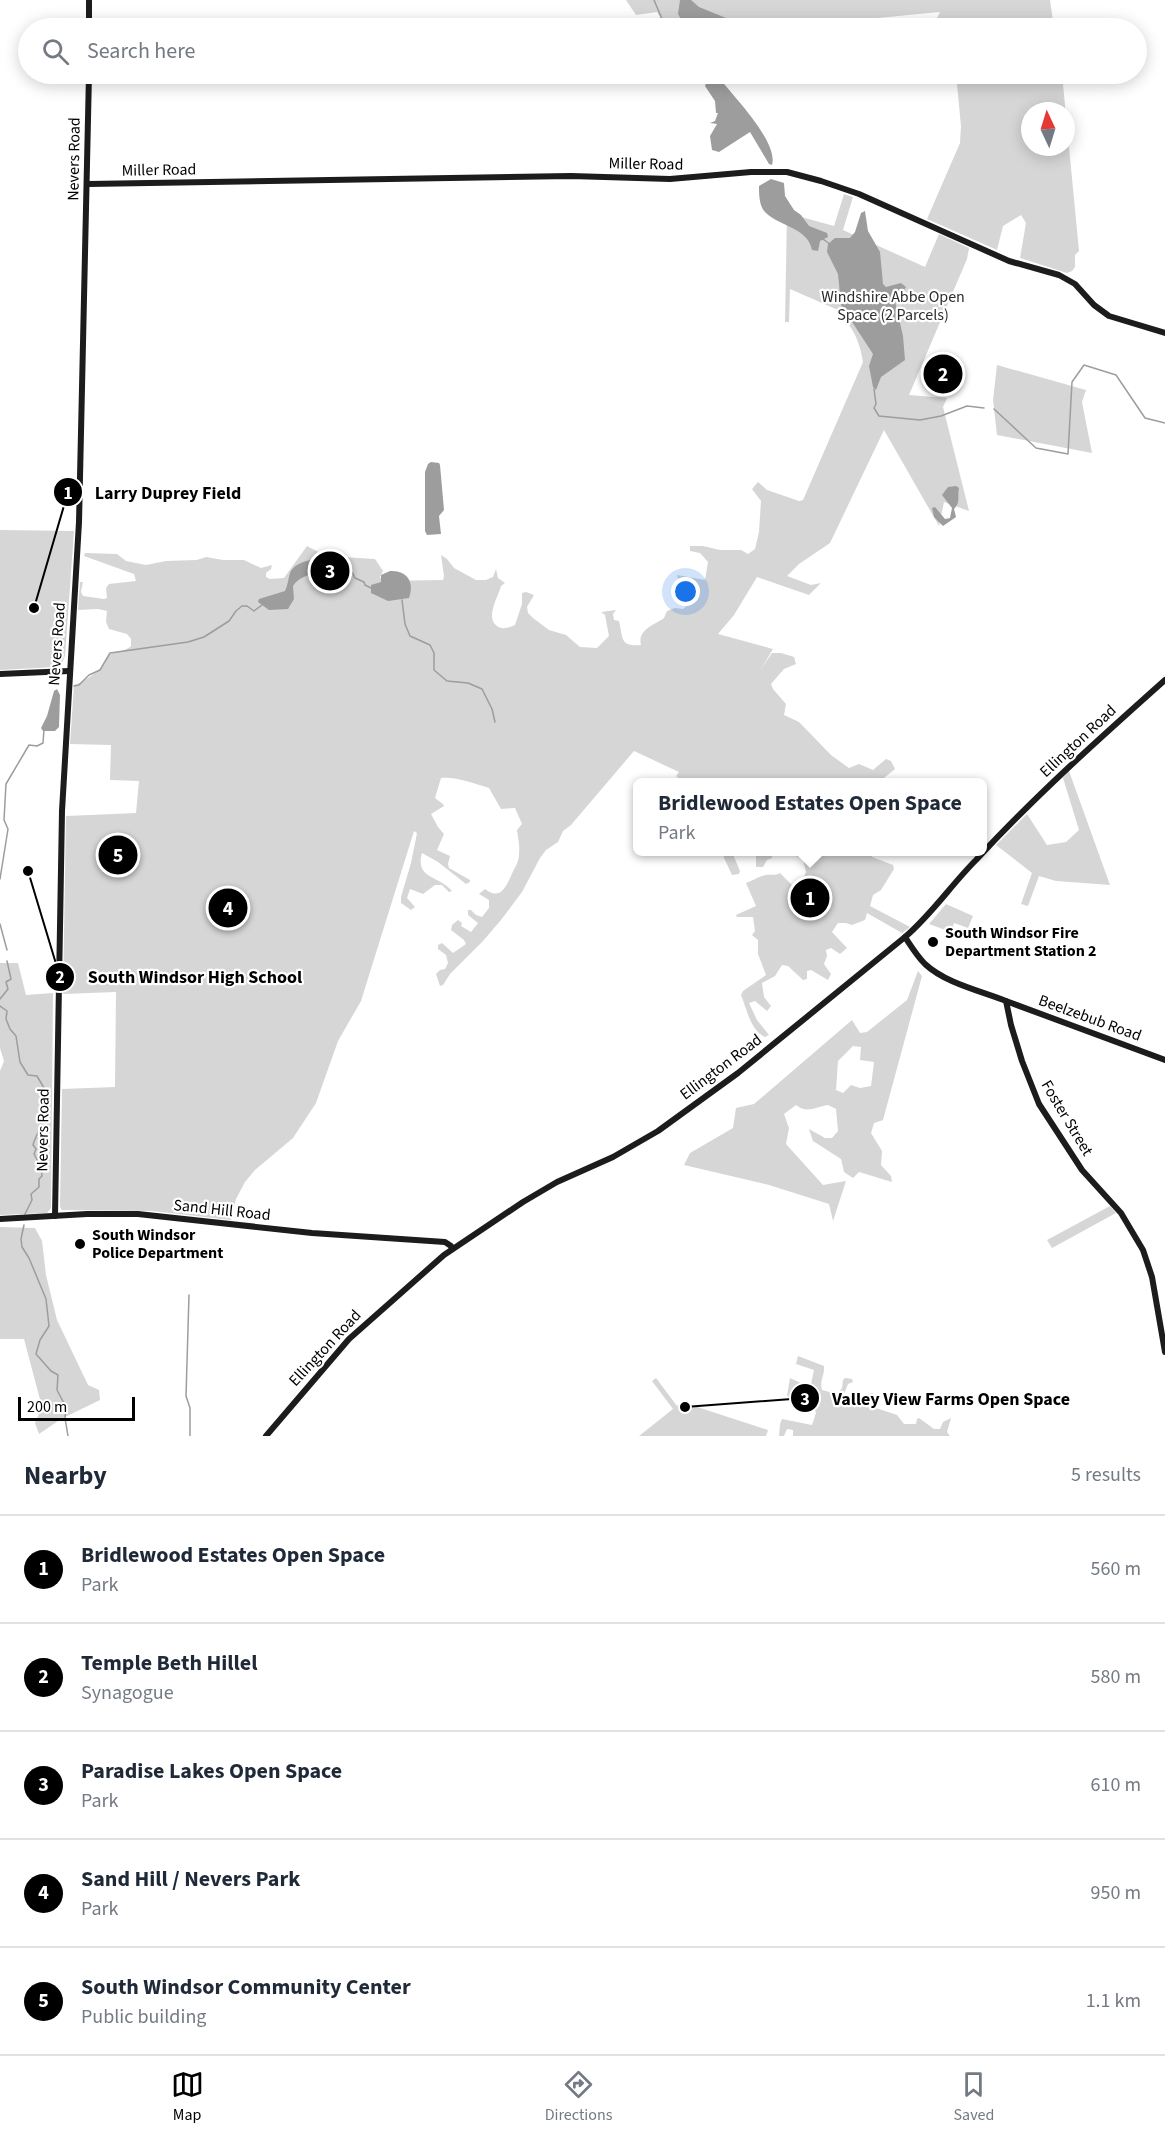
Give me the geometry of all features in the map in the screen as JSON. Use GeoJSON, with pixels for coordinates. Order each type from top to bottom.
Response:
{"type":"FeatureCollection","features":[{"type":"Feature","properties":{"kind":"street"},"geometry":{"type":"LineString","coordinates":[[89,0],[89,18]]}},
{"type":"Feature","properties":{"kind":"street","name":"Nevers Road"},"geometry":{"type":"LineString","coordinates":[[55,1216],[62,811],[79,522],[89,84]]}},
{"type":"Feature","properties":{"kind":"street","name":"Miller Road"},"geometry":{"type":"LineString","coordinates":[[88,184],[571,176],[670,179],[773,170],[802,175],[859,194],[1009,261],[1067,279],[1075,284],[1100,311],[1109,316],[1165,333]]}},
{"type":"Feature","properties":{"kind":"street"},"geometry":{"type":"LineString","coordinates":[[0,674],[69,671]]}},
{"type":"Feature","properties":{"kind":"street","name":"Ellington Road"},"geometry":{"type":"LineString","coordinates":[[987,848],[1097,739],[1165,680]]}},
{"type":"Feature","properties":{"kind":"street","name":"Ellington Road"},"geometry":{"type":"LineString","coordinates":[[266,1436],[348,1339],[452,1249],[557,1182],[613,1157],[658,1131],[745,1067],[924,921],[979,856]]}},
{"type":"Feature","properties":{"kind":"street"},"geometry":{"type":"LineString","coordinates":[[905,937],[919,956],[934,970],[952,980],[1006,1001]]}},
{"type":"Feature","properties":{"kind":"street","name":"Beelzebub Road"},"geometry":{"type":"LineString","coordinates":[[1006,1001],[1165,1060]]}},
{"type":"Feature","properties":{"kind":"street","name":"Foster Street"},"geometry":{"type":"LineString","coordinates":[[1006,1001],[1020,1052],[1039,1104],[1082,1170],[1121,1213],[1143,1250],[1152,1277],[1165,1352]]}},
{"type":"Feature","properties":{"kind":"street","name":"Sand Hill Road"},"geometry":{"type":"LineString","coordinates":[[0,1219],[111,1213],[138,1214],[318,1234],[441,1243],[452,1249]]}},
{"type":"Feature","properties":{"kind":"green space"},"geometry":{"type":"Polygon","coordinates":[[[626,0],[1050,0],[1053,18],[937,18],[940,12],[877,18],[661,18],[657,12],[636,15],[626,0]]]}},
{"type":"Feature","properties":{"kind":"green space"},"geometry":{"type":"Polygon","coordinates":[[[957,84],[1063,84],[1065,102],[1021,102],[1021,156],[1070,156],[1079,251],[1075,255],[1075,267],[1072,271],[1067,273],[1020,258],[1026,223],[1021,215],[1003,226],[997,250],[927,219],[960,143],[961,126],[957,84]]]}},
{"type":"Feature","properties":{"kind":"green space","name":"Windshire Abbe Open Space (2 Parcels)"},"geometry":{"type":"Polygon","coordinates":[[[844,194],[853,197],[843,230],[925,267],[939,234],[969,248],[967,259],[909,395],[947,398],[943,407],[969,511],[944,502],[939,526],[884,430],[830,543],[799,564],[787,576],[811,585],[821,583],[809,595],[757,577],[734,615],[718,634],[773,649],[761,669],[772,653],[794,657],[796,664],[784,669],[771,684],[786,704],[784,715],[799,722],[831,755],[849,768],[859,764],[873,770],[886,759],[891,761],[895,769],[884,778],[678,778],[676,776],[679,772],[634,751],[571,825],[563,831],[558,842],[546,850],[522,892],[501,920],[440,986],[436,974],[445,969],[448,963],[446,955],[438,949],[438,945],[442,943],[453,953],[466,944],[451,930],[452,925],[458,920],[462,923],[461,926],[471,932],[478,923],[468,915],[468,910],[482,917],[489,908],[489,900],[479,894],[485,889],[498,893],[506,885],[518,860],[517,830],[522,824],[515,808],[501,809],[489,788],[458,779],[441,778],[435,798],[444,806],[431,814],[444,834],[437,850],[450,856],[449,868],[470,882],[466,884],[438,862],[422,853],[422,868],[425,872],[452,891],[449,892],[442,885],[435,885],[423,894],[410,889],[407,898],[415,907],[411,910],[401,903],[417,833],[414,831],[361,1001],[338,1041],[316,1103],[293,1138],[255,1170],[245,1182],[236,1199],[231,1220],[152,1211],[62,1210],[60,1207],[62,1089],[115,1087],[116,992],[63,994],[66,816],[136,813],[139,781],[110,780],[111,745],[70,744],[74,685],[99,670],[109,655],[131,646],[131,639],[127,634],[109,629],[106,622],[107,611],[78,610],[80,582],[83,582],[81,592],[83,596],[104,599],[107,598],[106,588],[109,584],[136,581],[134,574],[84,556],[85,553],[117,554],[126,561],[146,565],[206,557],[244,560],[261,568],[272,565],[266,573],[266,577],[270,579],[284,578],[307,546],[326,556],[375,559],[383,571],[380,577],[382,581],[443,580],[441,555],[454,568],[476,580],[493,577],[496,569],[498,578],[505,583],[501,586],[492,613],[494,622],[499,627],[506,628],[515,625],[522,604],[522,593],[526,592],[534,595],[527,607],[528,613],[549,630],[566,635],[580,647],[597,648],[609,636],[605,615],[601,612],[616,610],[613,614],[614,620],[619,621],[622,637],[626,643],[641,645],[640,640],[644,632],[664,618],[667,611],[675,608],[683,609],[693,601],[677,575],[705,580],[708,562],[700,553],[690,551],[690,546],[741,550],[748,554],[755,549],[759,532],[761,501],[752,489],[758,482],[767,490],[799,501],[803,500],[863,362],[854,334],[838,310],[790,289],[789,322],[785,322],[787,213],[834,226],[844,194]]]}},
{"type":"Feature","properties":{"kind":"green space"},"geometry":{"type":"Polygon","coordinates":[[[997,365],[1086,390],[1082,402],[1092,453],[997,435],[993,400],[997,365]]]}},
{"type":"Feature","properties":{"kind":"green space"},"geometry":{"type":"Polygon","coordinates":[[[0,530],[74,531],[65,656],[62,663],[56,667],[0,670],[0,530]]]}},
{"type":"Feature","properties":{"kind":"green space"},"geometry":{"type":"Polygon","coordinates":[[[1069,771],[1110,885],[1056,881],[1039,876],[1028,906],[1021,904],[1032,873],[996,845],[1027,814],[1047,845],[1066,842],[1079,830],[1063,778],[1069,771]]]}},
{"type":"Feature","properties":{"kind":"green space"},"geometry":{"type":"Polygon","coordinates":[[[724,856],[734,856],[740,871],[739,874],[732,875],[724,856]]]}},
{"type":"Feature","properties":{"kind":"green space"},"geometry":{"type":"Polygon","coordinates":[[[756,856],[772,856],[763,867],[756,867],[756,856]]]}},
{"type":"Feature","properties":{"kind":"green space"},"geometry":{"type":"Polygon","coordinates":[[[796,856],[872,856],[893,865],[894,869],[881,890],[873,895],[870,906],[910,927],[902,933],[867,913],[865,920],[852,925],[838,923],[832,932],[847,948],[840,954],[831,948],[826,950],[827,956],[824,964],[831,974],[828,980],[811,970],[807,971],[807,979],[803,980],[788,966],[782,965],[775,976],[762,983],[764,997],[771,1006],[767,1011],[755,1001],[749,1003],[757,1020],[769,1035],[765,1037],[752,1024],[741,995],[743,991],[766,975],[758,954],[758,940],[752,935],[755,931],[753,917],[737,917],[736,915],[756,906],[746,883],[758,877],[780,873],[799,889],[806,872],[803,859],[796,856]]]}},
{"type":"Feature","properties":{"kind":"green space"},"geometry":{"type":"Polygon","coordinates":[[[946,904],[973,916],[968,928],[954,923],[951,932],[929,924],[946,904]]]}},
{"type":"Feature","properties":{"kind":"green space"},"geometry":{"type":"Polygon","coordinates":[[[0,963],[18,963],[26,995],[53,993],[51,1208],[47,1213],[0,1215],[0,1071],[4,1061],[0,1048],[0,963]]]}},
{"type":"Feature","properties":{"kind":"green space"},"geometry":{"type":"Polygon","coordinates":[[[918,971],[922,976],[883,1120],[874,1123],[871,1133],[882,1151],[881,1165],[891,1176],[892,1182],[859,1172],[853,1178],[844,1172],[841,1159],[813,1141],[809,1129],[825,1138],[832,1138],[838,1131],[836,1109],[828,1105],[804,1109],[796,1105],[784,1114],[789,1128],[786,1144],[823,1185],[846,1181],[833,1221],[829,1204],[769,1185],[684,1165],[690,1153],[733,1128],[736,1108],[754,1104],[852,1020],[860,1033],[867,1032],[907,1000],[918,971]],[[853,1046],[838,1061],[836,1090],[843,1093],[851,1085],[860,1088],[871,1086],[874,1062],[860,1060],[861,1047],[853,1046]]]}},
{"type":"Feature","properties":{"kind":"green space"},"geometry":{"type":"Polygon","coordinates":[[[1110,1206],[1116,1213],[1052,1248],[1047,1240],[1110,1206]]]}},
{"type":"Feature","properties":{"kind":"green space"},"geometry":{"type":"Polygon","coordinates":[[[0,1227],[35,1228],[42,1241],[46,1275],[57,1320],[88,1385],[99,1390],[100,1400],[61,1419],[39,1434],[35,1423],[42,1407],[24,1339],[0,1339],[0,1227]]]}},
{"type":"Feature","properties":{"kind":"green space"},"geometry":{"type":"Polygon","coordinates":[[[798,1356],[824,1366],[822,1390],[837,1394],[845,1378],[852,1379],[853,1382],[848,1384],[844,1394],[850,1404],[859,1406],[863,1404],[868,1394],[873,1393],[874,1398],[871,1403],[873,1407],[897,1415],[904,1424],[916,1424],[919,1418],[934,1429],[940,1429],[943,1422],[951,1418],[947,1432],[950,1436],[793,1436],[793,1430],[787,1429],[784,1436],[779,1436],[782,1419],[812,1425],[816,1413],[814,1407],[787,1396],[790,1378],[811,1384],[814,1370],[796,1364],[798,1356]]]}},
{"type":"Feature","properties":{"kind":"green space"},"geometry":{"type":"Polygon","coordinates":[[[656,1378],[677,1406],[682,1402],[768,1430],[766,1436],[639,1436],[673,1409],[652,1381],[656,1378]]]}},
{"type":"Feature","properties":{"kind":"shaded area"},"geometry":{"type":"Polygon","coordinates":[[[680,0],[691,0],[699,7],[726,18],[680,18],[678,14],[680,0]]]}},
{"type":"Feature","properties":{"kind":"shaded area"},"geometry":{"type":"Polygon","coordinates":[[[706,84],[724,84],[761,131],[772,155],[772,165],[769,164],[750,132],[719,152],[712,150],[710,136],[717,124],[710,123],[715,121],[718,113],[716,113],[715,101],[706,84]]]}},
{"type":"Feature","properties":{"kind":"shaded area"},"geometry":{"type":"Polygon","coordinates":[[[771,179],[784,183],[785,196],[809,226],[827,233],[828,237],[820,241],[818,251],[812,250],[800,232],[772,218],[762,207],[759,186],[771,179]]]}},
{"type":"Feature","properties":{"kind":"shaded area"},"geometry":{"type":"Polygon","coordinates":[[[865,211],[868,231],[880,252],[883,284],[886,287],[901,283],[906,287],[902,294],[894,297],[903,336],[905,360],[881,377],[876,390],[873,387],[869,366],[873,354],[841,305],[838,274],[827,252],[828,244],[835,238],[850,238],[855,232],[861,213],[865,211]]]}},
{"type":"Feature","properties":{"kind":"shaded area"},"geometry":{"type":"Polygon","coordinates":[[[431,462],[440,465],[444,510],[439,516],[441,534],[427,535],[425,531],[425,472],[431,462]]]}},
{"type":"Feature","properties":{"kind":"shaded area"},"geometry":{"type":"Polygon","coordinates":[[[948,487],[959,488],[958,501],[954,509],[956,517],[943,526],[934,517],[932,508],[935,507],[945,519],[950,518],[952,508],[942,495],[948,487]]]}},
{"type":"Feature","properties":{"kind":"shaded area"},"geometry":{"type":"Polygon","coordinates":[[[329,555],[338,557],[352,569],[304,577],[293,586],[294,599],[288,609],[269,610],[258,602],[259,599],[285,591],[290,573],[297,565],[329,555]]]}},
{"type":"Feature","properties":{"kind":"shaded area"},"geometry":{"type":"Polygon","coordinates":[[[396,571],[408,578],[411,587],[409,598],[388,601],[371,593],[371,585],[381,582],[381,575],[396,571]]]}},
{"type":"Feature","properties":{"kind":"shaded area"},"geometry":{"type":"Polygon","coordinates":[[[57,689],[60,695],[59,727],[55,731],[43,731],[41,728],[54,691],[57,689]]]}},
{"type":"Feature","properties":{"kind":"waterway"},"geometry":{"type":"LineString","coordinates":[[654,0],[662,18]]}},
{"type":"Feature","properties":{"kind":"waterway"},"geometry":{"type":"LineString","coordinates":[[823,239],[831,245]]}},
{"type":"Feature","properties":{"kind":"waterway"},"geometry":{"type":"LineString","coordinates":[[994,409],[1036,448],[1068,454],[1072,382],[1084,365],[1116,375],[1145,418],[1165,423]]}},
{"type":"Feature","properties":{"kind":"waterway"},"geometry":{"type":"LineString","coordinates":[[874,389],[876,404],[874,408],[879,416],[920,420],[941,416],[967,406],[984,408]]}},
{"type":"Feature","properties":{"kind":"waterway"},"geometry":{"type":"LineString","coordinates":[[350,568],[355,578],[371,588]]}},
{"type":"Feature","properties":{"kind":"waterway"},"geometry":{"type":"LineString","coordinates":[[402,600],[405,624],[410,636],[430,645],[434,653],[434,670],[447,681],[468,683],[482,689],[492,709],[495,722]]}},
{"type":"Feature","properties":{"kind":"waterway"},"geometry":{"type":"LineString","coordinates":[[74,686],[100,670],[110,653],[188,642],[204,637],[229,621],[242,606],[247,606],[254,611],[262,605]]}},
{"type":"Feature","properties":{"kind":"waterway"},"geometry":{"type":"LineString","coordinates":[[0,879],[8,829],[4,820],[6,784],[29,745],[37,746],[43,743],[44,729]]}},
{"type":"Feature","properties":{"kind":"waterway"},"geometry":{"type":"LineString","coordinates":[[0,924],[7,950]]}},
{"type":"Feature","properties":{"kind":"waterway"},"geometry":{"type":"LineString","coordinates":[[0,999],[8,989],[6,982],[11,979],[7,961]]}},
{"type":"Feature","properties":{"kind":"waterway"},"geometry":{"type":"LineString","coordinates":[[0,1006],[7,1011],[6,1019],[16,1036],[20,1062],[28,1075],[37,1076],[44,1088],[41,1125],[33,1145],[42,1176],[39,1179],[39,1187],[31,1194],[32,1200],[25,1214]]}},
{"type":"Feature","properties":{"kind":"waterway"},"geometry":{"type":"LineString","coordinates":[[24,1225],[22,1247],[46,1299],[49,1326],[40,1340],[36,1354],[51,1371],[58,1375],[57,1390],[66,1407],[68,1436]]}},
{"type":"Feature","properties":{"kind":"waterway"},"geometry":{"type":"LineString","coordinates":[[189,1295],[186,1396],[190,1408],[190,1436]]}},
{"type":"Feature","properties":{"kind":"place","name":"Temple Beth Hillel"},"geometry":{"type":"Point","coordinates":[943,374]}},
{"type":"Feature","properties":{"kind":"place","name":"Paradise Lakes Open Space"},"geometry":{"type":"Point","coordinates":[330,571]}},
{"type":"Feature","properties":{"kind":"place","name":"Larry Duprey Field"},"geometry":{"type":"Point","coordinates":[34,608]}},
{"type":"Feature","properties":{"kind":"place","name":"South Windsor Community Center"},"geometry":{"type":"Point","coordinates":[118,855]}},
{"type":"Feature","properties":{"kind":"place","name":"South Windsor High School"},"geometry":{"type":"Point","coordinates":[28,871]}},
{"type":"Feature","properties":{"kind":"place","name":"Bridlewood Estates Open Space"},"geometry":{"type":"Point","coordinates":[810,898]}},
{"type":"Feature","properties":{"kind":"place","name":"Sand Hill / Nevers Park"},"geometry":{"type":"Point","coordinates":[228,908]}},
{"type":"Feature","properties":{"kind":"place","name":"South Windsor Fire Department Station 2"},"geometry":{"type":"Point","coordinates":[933,942]}},
{"type":"Feature","properties":{"kind":"place","name":"South Windsor Police Department"},"geometry":{"type":"Point","coordinates":[80,1244]}},
{"type":"Feature","properties":{"kind":"place","name":"Valley View Farms Open Space"},"geometry":{"type":"Point","coordinates":[685,1407]}}]}
